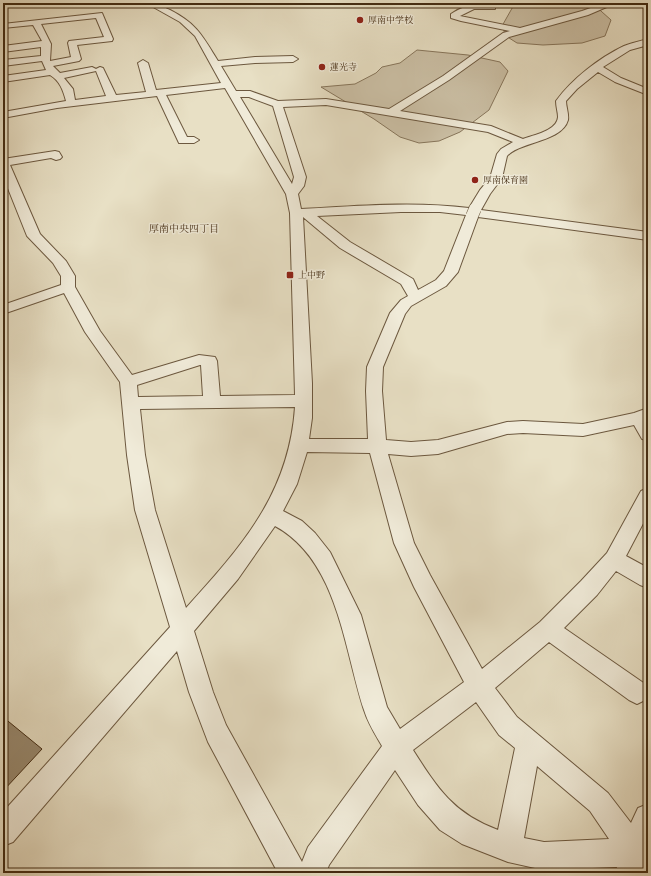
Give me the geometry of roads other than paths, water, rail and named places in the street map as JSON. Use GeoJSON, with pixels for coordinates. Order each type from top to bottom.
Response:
{"type":"FeatureCollection","features":[{"type":"Feature","properties":{"kind":"street"},"geometry":{"type":"LineString","coordinates":[[3,832],[231,573],[273,515],[293,469],[300,445],[305,391],[301,213],[292,194],[198,35],[188,24],[176,16],[150,3]]}},
{"type":"Feature","properties":{"kind":"street"},"geometry":{"type":"LineString","coordinates":[[391,112],[446,78],[506,35],[518,30],[585,13],[612,3]]}},
{"type":"Feature","properties":{"kind":"street"},"geometry":{"type":"LineString","coordinates":[[483,5],[492,7],[457,18],[455,15],[470,8],[483,5]]}},
{"type":"Feature","properties":{"kind":"street"},"geometry":{"type":"LineString","coordinates":[[470,8],[480,11]]}},
{"type":"Feature","properties":{"kind":"street"},"geometry":{"type":"LineString","coordinates":[[176,16],[186,11]]}},
{"type":"Feature","properties":{"kind":"street"},"geometry":{"type":"LineString","coordinates":[[3,26],[36,22],[64,22],[99,15],[109,39],[71,40],[76,59],[51,68],[3,79]]}},
{"type":"Feature","properties":{"kind":"street"},"geometry":{"type":"LineString","coordinates":[[457,18],[518,30]]}},
{"type":"Feature","properties":{"kind":"street"},"geometry":{"type":"LineString","coordinates":[[36,22],[38,33],[47,44],[51,68],[68,89],[70,103]]}},
{"type":"Feature","properties":{"kind":"street"},"geometry":{"type":"LineString","coordinates":[[638,861],[599,802],[508,726],[479,686],[422,581],[404,543],[377,446],[374,391],[375,367],[398,313],[406,303],[441,282],[451,272],[473,212],[485,192],[497,177],[498,162],[501,156],[506,150],[521,142],[547,133],[559,126],[562,122],[563,116],[561,101],[571,90],[598,68],[628,47],[648,42]]}},
{"type":"Feature","properties":{"kind":"street"},"geometry":{"type":"LineString","coordinates":[[3,49],[47,44]]}},
{"type":"Feature","properties":{"kind":"street"},"geometry":{"type":"LineString","coordinates":[[215,64],[255,60],[293,59]]}},
{"type":"Feature","properties":{"kind":"street"},"geometry":{"type":"LineString","coordinates":[[3,63],[51,68],[96,70],[112,98]]}},
{"type":"Feature","properties":{"kind":"street"},"geometry":{"type":"LineString","coordinates":[[143,63],[156,93],[183,141],[194,140]]}},
{"type":"Feature","properties":{"kind":"street"},"geometry":{"type":"LineString","coordinates":[[598,68],[618,80],[648,92]]}},
{"type":"Feature","properties":{"kind":"street"},"geometry":{"type":"LineString","coordinates":[[3,115],[36,108],[112,98],[156,93],[230,89],[254,95],[277,104],[326,102],[473,125],[491,129],[521,142]]}},
{"type":"Feature","properties":{"kind":"street"},"geometry":{"type":"LineString","coordinates":[[277,104],[300,177],[298,186],[292,194]]}},
{"type":"Feature","properties":{"kind":"street"},"geometry":{"type":"LineString","coordinates":[[56,157],[55,154],[3,162],[34,236],[59,261],[68,276],[68,287],[93,332],[128,382],[136,455],[146,510],[201,692],[217,733],[293,873]]}},
{"type":"Feature","properties":{"kind":"street"},"geometry":{"type":"LineString","coordinates":[[301,213],[401,208],[440,208],[648,236]]}},
{"type":"Feature","properties":{"kind":"street"},"geometry":{"type":"LineString","coordinates":[[301,213],[345,245],[408,282],[409,287],[416,297]]}},
{"type":"Feature","properties":{"kind":"street"},"geometry":{"type":"LineString","coordinates":[[3,310],[68,287]]}},
{"type":"Feature","properties":{"kind":"street"},"geometry":{"type":"LineString","coordinates":[[128,382],[199,360],[209,361],[212,402]]}},
{"type":"Feature","properties":{"kind":"street"},"geometry":{"type":"LineString","coordinates":[[131,403],[304,401]]}},
{"type":"Feature","properties":{"kind":"street"},"geometry":{"type":"LineString","coordinates":[[300,445],[377,446],[411,449],[438,447],[507,428],[523,427],[582,430],[643,416],[648,434]]}},
{"type":"Feature","properties":{"kind":"street"},"geometry":{"type":"LineString","coordinates":[[312,873],[318,857],[396,748],[479,686],[548,629],[590,588],[614,559],[648,496]]}},
{"type":"Feature","properties":{"kind":"street"},"geometry":{"type":"LineString","coordinates":[[273,515],[295,527],[323,558],[350,615],[376,711],[396,748],[427,796],[450,820],[472,834],[508,848],[544,856],[638,861]]}},
{"type":"Feature","properties":{"kind":"street"},"geometry":{"type":"LineString","coordinates":[[614,559],[648,578]]}},
{"type":"Feature","properties":{"kind":"street"},"geometry":{"type":"LineString","coordinates":[[548,629],[637,692]]}},
{"type":"Feature","properties":{"kind":"street"},"geometry":{"type":"LineString","coordinates":[[508,848],[528,744]]}},
{"type":"Feature","properties":{"kind":"street"},"geometry":{"type":"LineString","coordinates":[[638,861],[644,824],[648,818]]}},
{"type":"Feature","properties":{"kind":"place","name":"厚南中学校"},"geometry":{"type":"Point","coordinates":[360,20]}},
{"type":"Feature","properties":{"kind":"place","name":"蓮光寺"},"geometry":{"type":"Point","coordinates":[322,67]}},
{"type":"Feature","properties":{"kind":"place","name":"厚南保育園"},"geometry":{"type":"Point","coordinates":[475,180]}},
{"type":"Feature","properties":{"kind":"place","name":"上中野"},"geometry":{"type":"Point","coordinates":[290,275]}},
{"type":"Feature","properties":{"kind":"district","name":"厚南中央四丁目"},"geometry":{"type":"Point","coordinates":[184,228]}}]}
